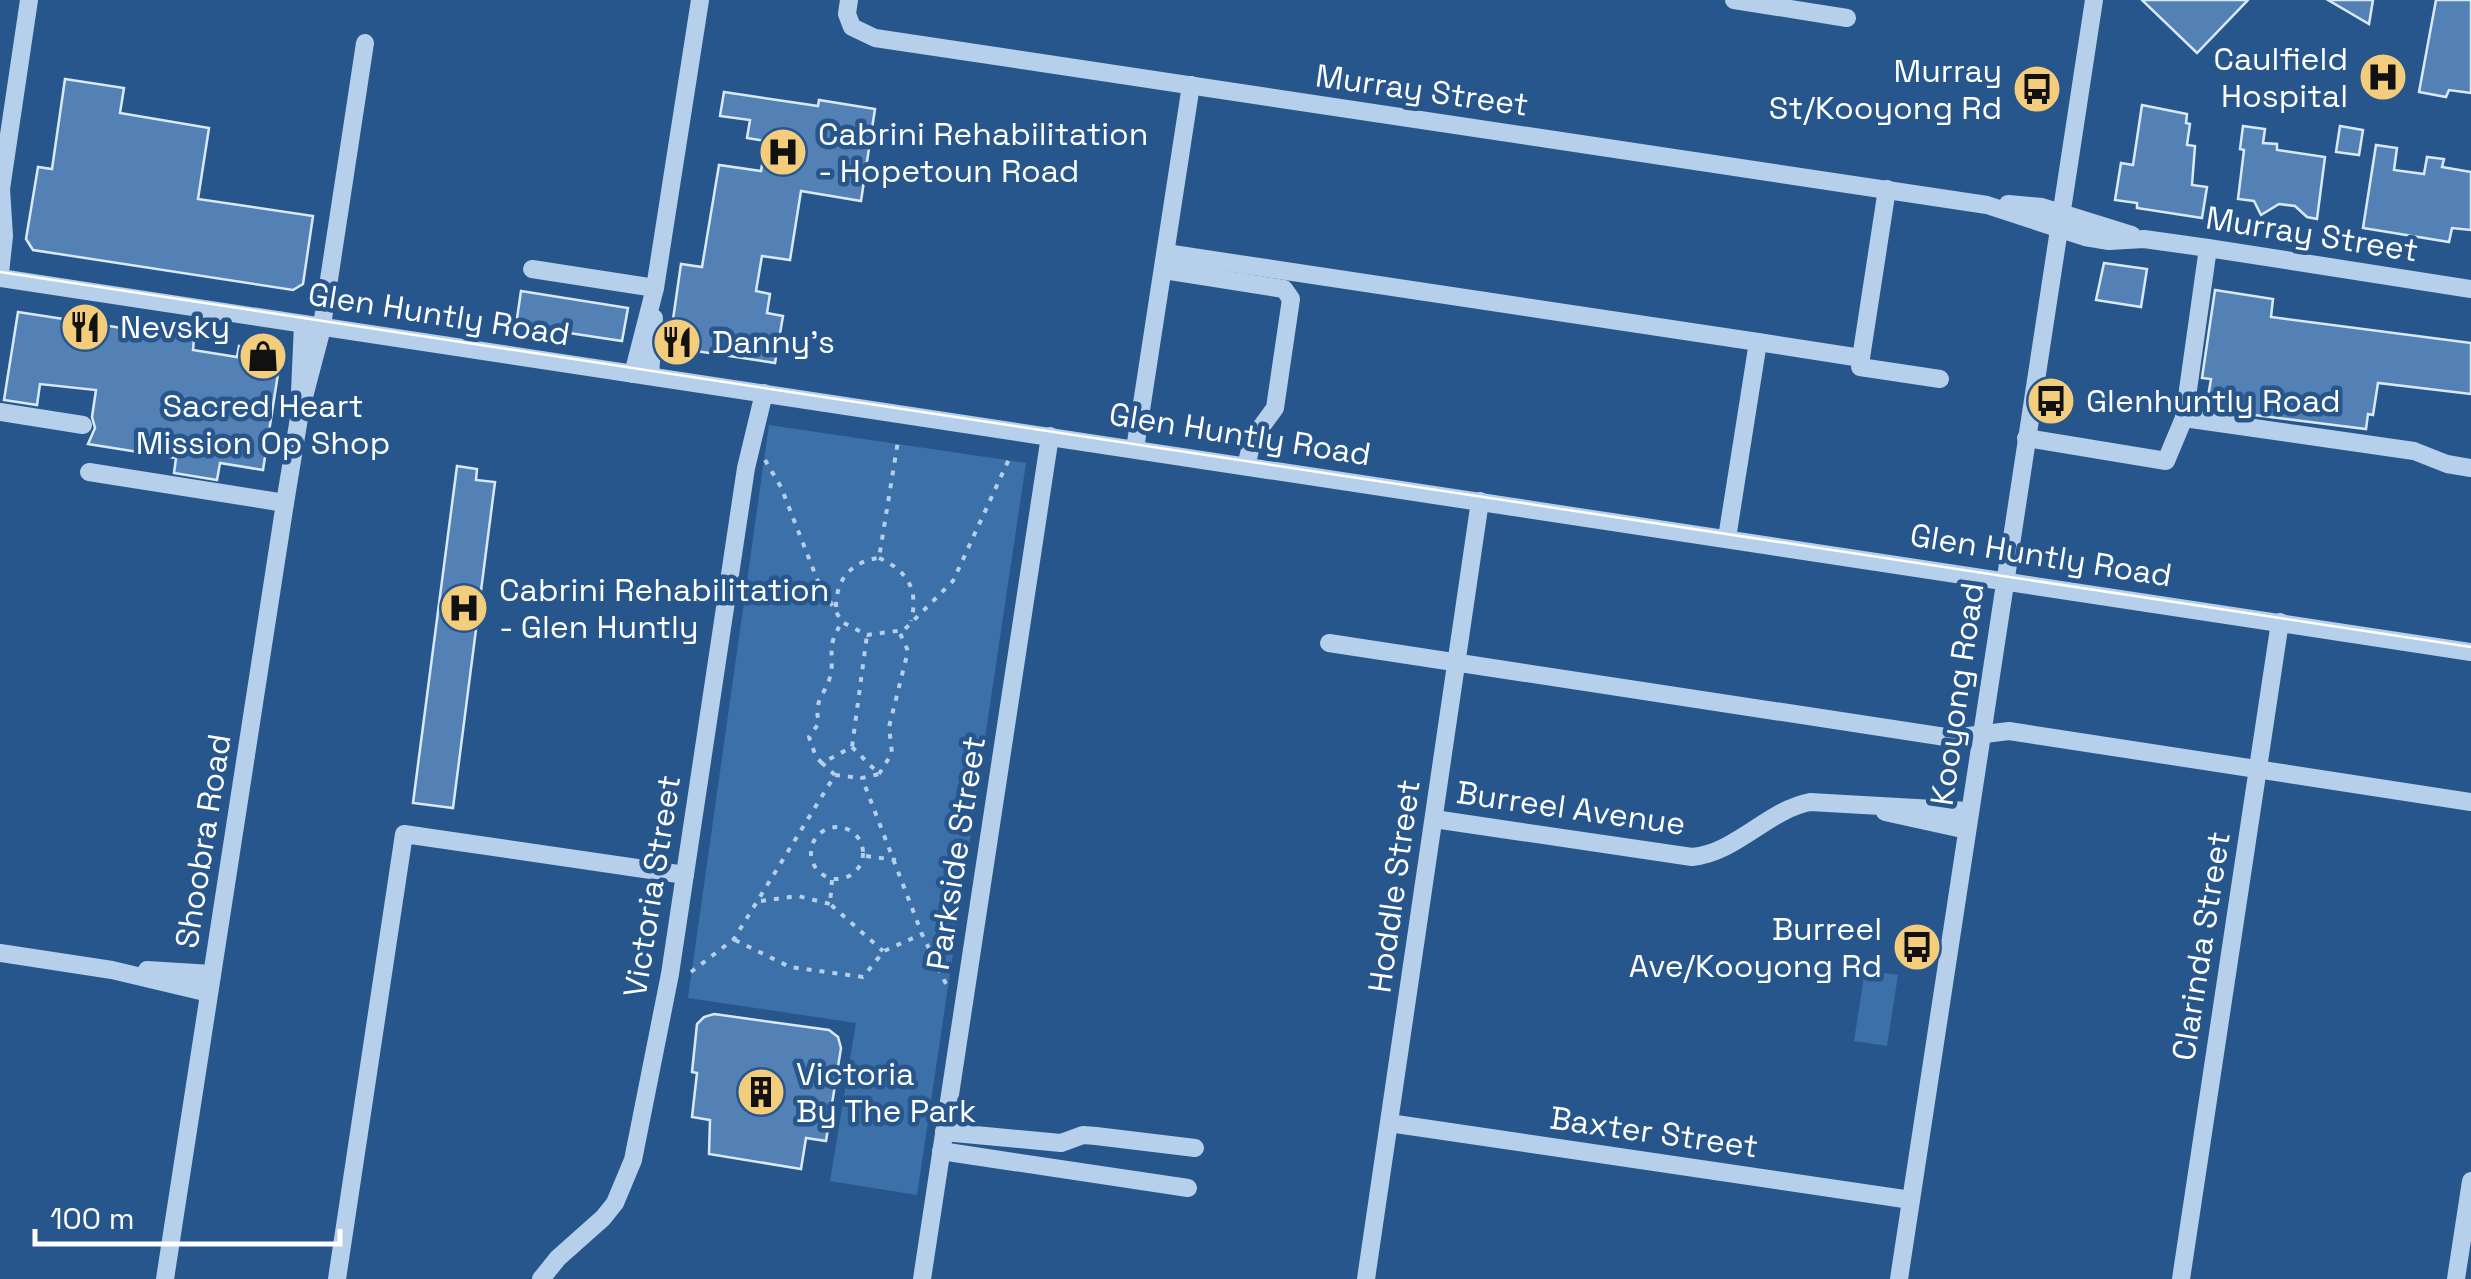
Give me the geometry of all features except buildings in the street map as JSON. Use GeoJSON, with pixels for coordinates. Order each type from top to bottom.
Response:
{"type":"FeatureCollection","features":[{"type":"Feature","properties":{"kind":"street"},"geometry":{"type":"LineString","coordinates":[[0,275],[4,236],[1,190],[29,0]]}},
{"type":"Feature","properties":{"kind":"street"},"geometry":{"type":"LineString","coordinates":[[642,375],[700,0]]}},
{"type":"Feature","properties":{"kind":"street","name":"Murray Street"},"geometry":{"type":"LineString","coordinates":[[849,0],[847,14],[852,27],[875,38],[1987,205],[2020,204],[2060,221],[2144,239],[2471,289]]}},
{"type":"Feature","properties":{"kind":"street"},"geometry":{"type":"LineString","coordinates":[[1734,0],[1847,18]]}},
{"type":"Feature","properties":{"kind":"street","name":"Kooyong Road"},"geometry":{"type":"LineString","coordinates":[[1899,1279],[2094,0]]}},
{"type":"Feature","properties":{"kind":"street","name":"Shoobra Road"},"geometry":{"type":"LineString","coordinates":[[164,1279],[285,502],[300,412],[322,327],[365,43]]}},
{"type":"Feature","properties":{"kind":"street"},"geometry":{"type":"LineString","coordinates":[[1136,449],[1191,86]]}},
{"type":"Feature","properties":{"kind":"street"},"geometry":{"type":"LineString","coordinates":[[1886,189],[1860,367],[1940,379]]}},
{"type":"Feature","properties":{"kind":"street"},"geometry":{"type":"LineString","coordinates":[[2026,438],[2166,461],[2184,418],[2208,248]]}},
{"type":"Feature","properties":{"kind":"street"},"geometry":{"type":"LineString","coordinates":[[1165,262],[1861,358]]}},
{"type":"Feature","properties":{"kind":"street"},"geometry":{"type":"LineString","coordinates":[[1165,262],[1284,289],[1291,300],[1275,408],[1253,438],[1246,466]]}},
{"type":"Feature","properties":{"kind":"street"},"geometry":{"type":"LineString","coordinates":[[532,268],[655,288]]}},
{"type":"Feature","properties":{"kind":"street","name":"Glen Huntly Road"},"geometry":{"type":"LineString","coordinates":[[0,275],[2471,652]]}},
{"type":"Feature","properties":{"kind":"street","name":"Shoobra Road"},"geometry":{"type":"LineString","coordinates":[[300,412],[299,351],[303,324]]}},
{"type":"Feature","properties":{"kind":"street"},"geometry":{"type":"LineString","coordinates":[[1727,538],[1758,342]]}},
{"type":"Feature","properties":{"kind":"street","name":"Victoria Street"},"geometry":{"type":"LineString","coordinates":[[541,1279],[602,1218],[626,1182],[650,1081],[752,472],[756,392]]}},
{"type":"Feature","properties":{"kind":"street"},"geometry":{"type":"LineString","coordinates":[[0,412],[83,425]]}},
{"type":"Feature","properties":{"kind":"street"},"geometry":{"type":"LineString","coordinates":[[2184,418],[2414,451],[2447,464],[2471,468]]}},
{"type":"Feature","properties":{"kind":"street","name":"Parkside Street"},"geometry":{"type":"LineString","coordinates":[[922,1279],[1050,436]]}},
{"type":"Feature","properties":{"kind":"street"},"geometry":{"type":"LineString","coordinates":[[89,472],[285,502]]}},
{"type":"Feature","properties":{"kind":"street","name":"Hoddle Street"},"geometry":{"type":"LineString","coordinates":[[1366,1279],[1480,501]]}},
{"type":"Feature","properties":{"kind":"street","name":"Clarinda Street"},"geometry":{"type":"LineString","coordinates":[[2182,1279],[2280,622]]}},
{"type":"Feature","properties":{"kind":"street"},"geometry":{"type":"LineString","coordinates":[[1328,643],[1952,738],[2009,731],[2471,802]]}},
{"type":"Feature","properties":{"kind":"street","name":"Burreel Avenue"},"geometry":{"type":"LineString","coordinates":[[1434,819],[1692,857],[1716,851],[1800,804],[1824,802],[1968,820]]}},
{"type":"Feature","properties":{"kind":"street"},"geometry":{"type":"LineString","coordinates":[[337,1279],[404,834],[685,875]]}},
{"type":"Feature","properties":{"kind":"street"},"geometry":{"type":"LineString","coordinates":[[0,953],[211,984]]}},
{"type":"Feature","properties":{"kind":"street","name":"Baxter Street"},"geometry":{"type":"LineString","coordinates":[[1389,1123],[1911,1200]]}},
{"type":"Feature","properties":{"kind":"street"},"geometry":{"type":"LineString","coordinates":[[943,1142],[1061,1143],[1083,1135],[1195,1148]]}},
{"type":"Feature","properties":{"kind":"street"},"geometry":{"type":"LineString","coordinates":[[943,1142],[1188,1188]]}},
{"type":"Feature","properties":{"kind":"street"},"geometry":{"type":"LineString","coordinates":[[2456,1279],[2471,1181]]}},
{"type":"Feature","properties":{"kind":"path"},"geometry":{"type":"LineString","coordinates":[[879,558],[898,440]]}},
{"type":"Feature","properties":{"kind":"path"},"geometry":{"type":"LineString","coordinates":[[752,472],[762,457],[781,486],[817,579],[836,612],[842,622],[868,635],[899,631],[953,581],[1010,457]]}},
{"type":"Feature","properties":{"kind":"path"},"geometry":{"type":"LineString","coordinates":[[836,612],[841,582],[851,568],[863,560],[879,558],[904,572],[912,586],[915,600],[910,624]]}},
{"type":"Feature","properties":{"kind":"path"},"geometry":{"type":"LineString","coordinates":[[842,622],[830,640],[830,678],[820,692],[818,723],[809,737],[816,758],[835,775],[862,778],[879,774],[892,753],[889,727],[908,652],[899,631]]}},
{"type":"Feature","properties":{"kind":"path"},"geometry":{"type":"LineString","coordinates":[[852,746],[868,635]]}},
{"type":"Feature","properties":{"kind":"path"},"geometry":{"type":"LineString","coordinates":[[822,764],[852,746]]}},
{"type":"Feature","properties":{"kind":"path"},"geometry":{"type":"LineString","coordinates":[[852,746],[879,774]]}},
{"type":"Feature","properties":{"kind":"path"},"geometry":{"type":"LineString","coordinates":[[688,973],[734,939],[835,775]]}},
{"type":"Feature","properties":{"kind":"path"},"geometry":{"type":"LineString","coordinates":[[862,778],[922,934],[950,991]]}},
{"type":"Feature","properties":{"kind":"path"},"geometry":{"type":"LineString","coordinates":[[840,826],[858,836],[864,855],[853,875],[832,880],[815,869],[810,850],[820,832],[840,826]]}},
{"type":"Feature","properties":{"kind":"path"},"geometry":{"type":"LineString","coordinates":[[864,855],[896,860]]}},
{"type":"Feature","properties":{"kind":"path"},"geometry":{"type":"LineString","coordinates":[[830,904],[832,880]]}},
{"type":"Feature","properties":{"kind":"path"},"geometry":{"type":"LineString","coordinates":[[758,901],[798,896],[830,904],[884,951]]}},
{"type":"Feature","properties":{"kind":"path"},"geometry":{"type":"LineString","coordinates":[[734,939],[790,967],[864,977],[884,951],[922,934]]}},
{"type":"Feature","properties":{"kind":"shaded area"},"geometry":{"type":"Polygon","coordinates":[[[769,425],[1026,463],[917,1195],[830,1181],[856,1023],[688,998],[769,425]]]}},
{"type":"Feature","properties":{"kind":"shaded area"},"geometry":{"type":"Polygon","coordinates":[[[1865,970],[1898,975],[1887,1046],[1854,1041],[1865,970]]]}},
{"type":"Feature","properties":{"kind":"tram line"},"geometry":{"type":"LineString","coordinates":[[0,272],[2471,647]]}},
{"type":"Feature","properties":{"kind":"place","name":"Caulfield Hospital"},"geometry":{"type":"Point","coordinates":[2383,77]}},
{"type":"Feature","properties":{"kind":"place","name":"Murray St/Kooyong Rd"},"geometry":{"type":"Point","coordinates":[2037,89]}},
{"type":"Feature","properties":{"kind":"place","name":"Cabrini Rehabilitation - Hopetoun Road"},"geometry":{"type":"Point","coordinates":[783,152]}},
{"type":"Feature","properties":{"kind":"place","name":"Nevsky"},"geometry":{"type":"Point","coordinates":[85,327]}},
{"type":"Feature","properties":{"kind":"place","name":"Danny's"},"geometry":{"type":"Point","coordinates":[677,342]}},
{"type":"Feature","properties":{"kind":"place","name":"Sacred Heart Mission Op Shop"},"geometry":{"type":"Point","coordinates":[263,356]}},
{"type":"Feature","properties":{"kind":"place","name":"Glenhuntly Road"},"geometry":{"type":"Point","coordinates":[2051,401]}},
{"type":"Feature","properties":{"kind":"place","name":"Cabrini Rehabilitation - Glen Huntly"},"geometry":{"type":"Point","coordinates":[464,608]}},
{"type":"Feature","properties":{"kind":"place","name":"Burreel Ave/Kooyong Rd"},"geometry":{"type":"Point","coordinates":[1917,947]}},
{"type":"Feature","properties":{"kind":"place","name":"Victoria By The Park"},"geometry":{"type":"Point","coordinates":[761,1092]}}]}
